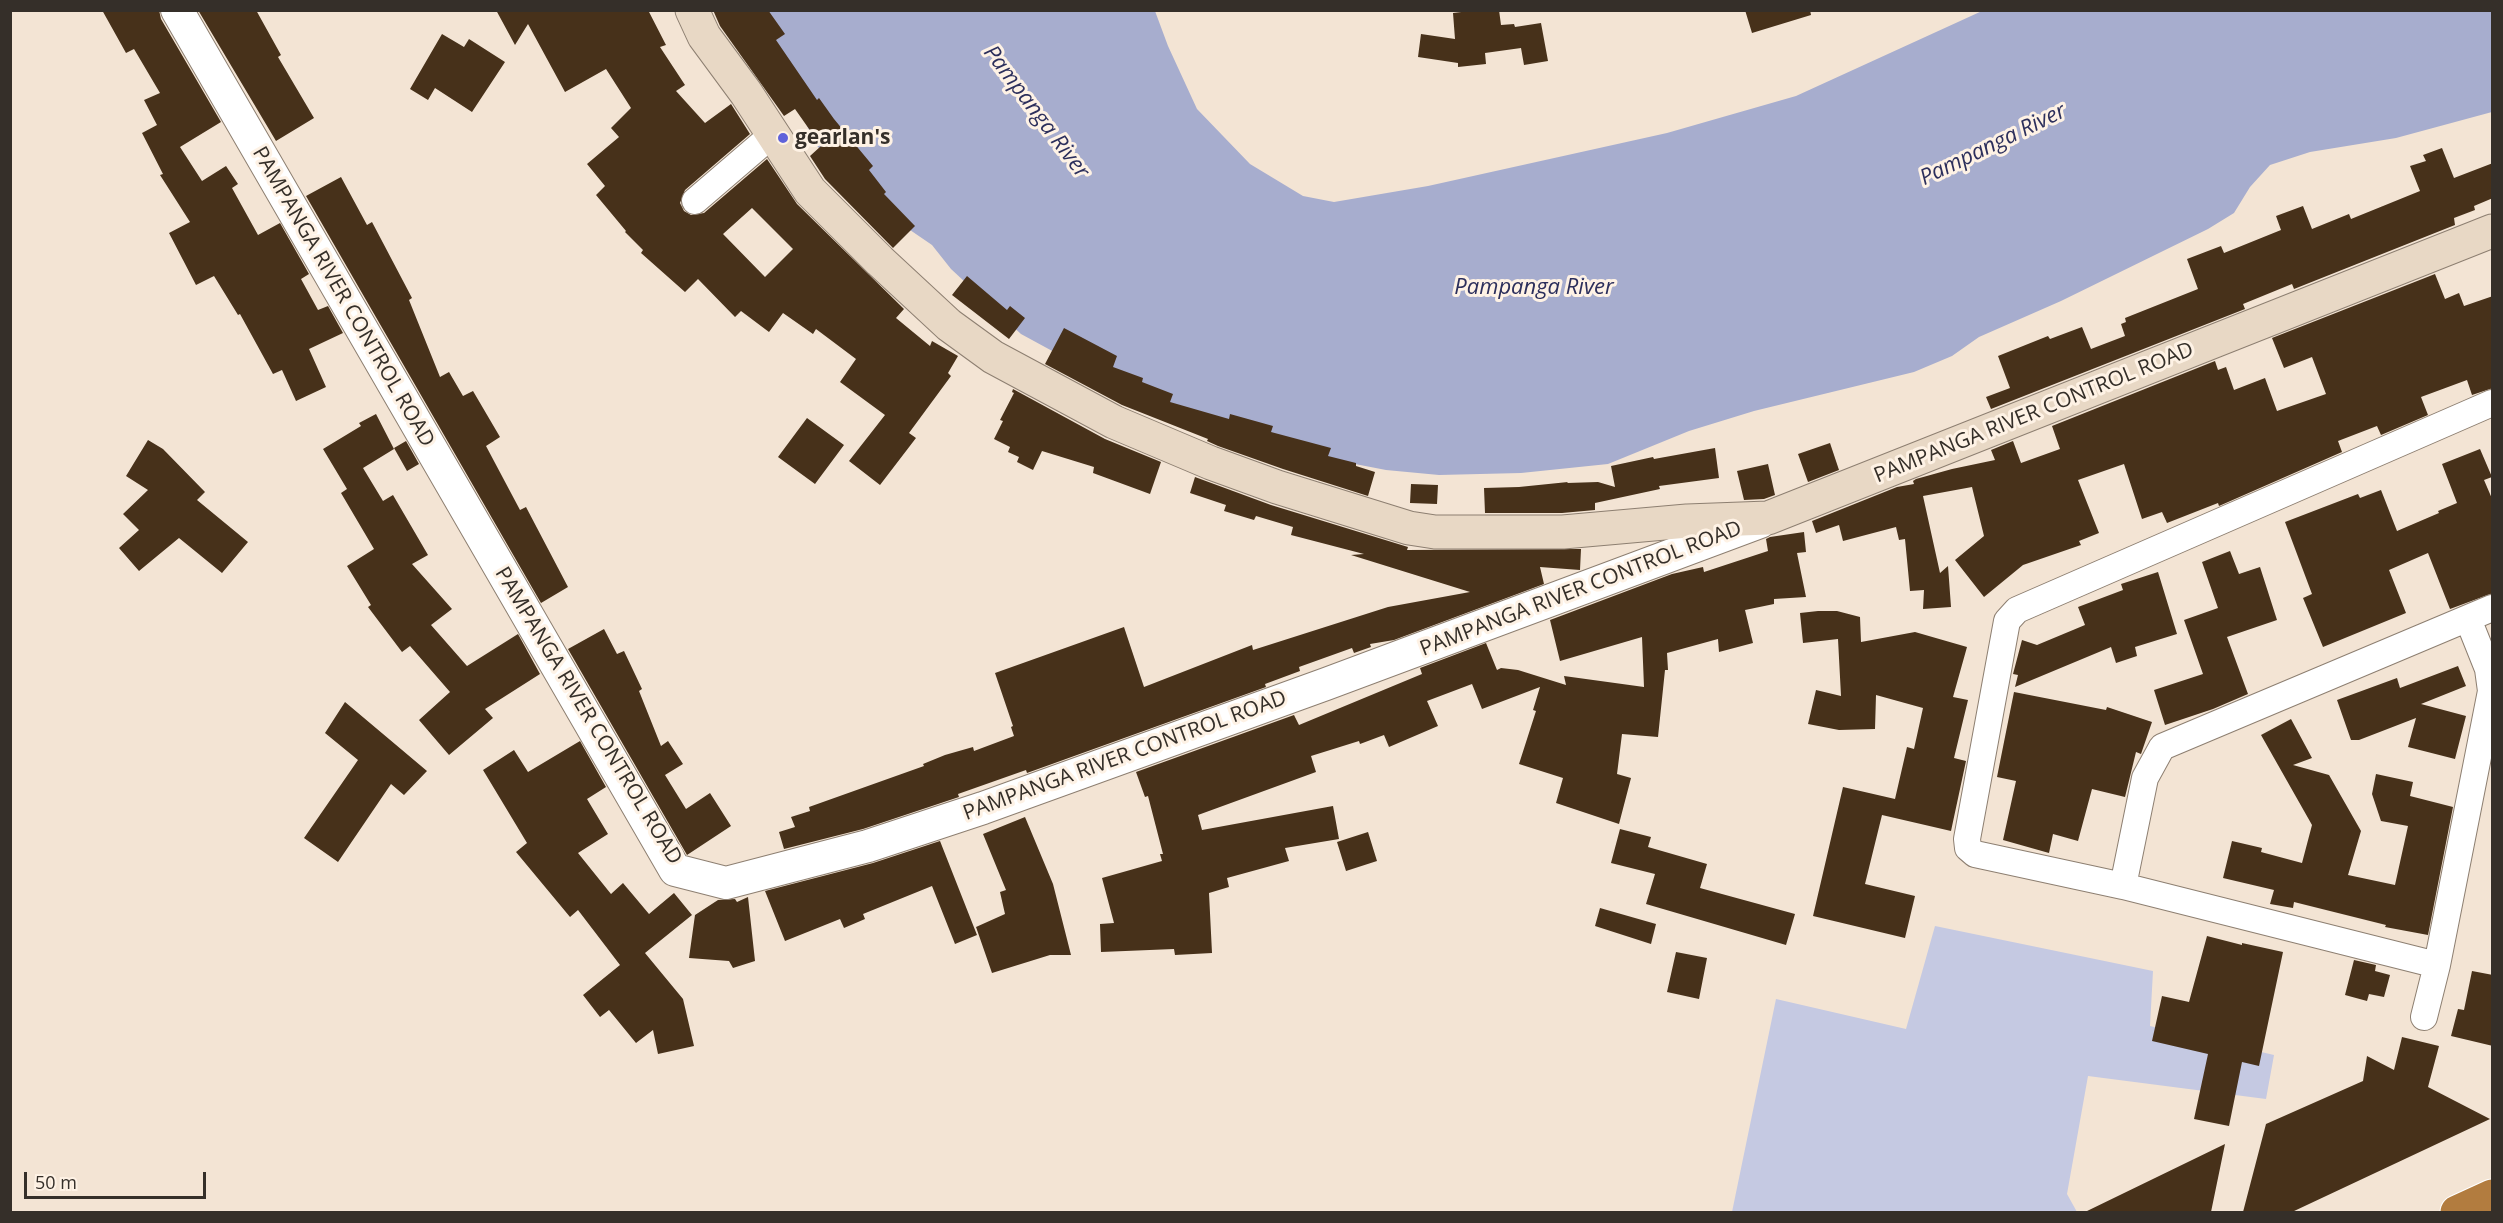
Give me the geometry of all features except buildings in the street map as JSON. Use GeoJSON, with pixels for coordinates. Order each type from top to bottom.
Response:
{"type":"FeatureCollection","features":[{"type":"Feature","properties":{"kind":"highway"},"geometry":{"type":"LineString","coordinates":[[2457,1212],[2493,1196]]}},
{"type":"Feature","properties":{"kind":"main road"},"geometry":{"type":"LineString","coordinates":[[692,10],[704,36],[810,191],[880,261],[949,325],[993,357],[1114,422],[1211,463],[1277,487],[1398,525],[1435,532],[1563,532],[1687,521],[1768,518]]}},
{"type":"Feature","properties":{"kind":"main road","name":"PAMPANGA RIVER CONTROL ROAD"},"geometry":{"type":"LineString","coordinates":[[1768,518],[2493,231]]}},
{"type":"Feature","properties":{"kind":"street","name":"PAMPANGA RIVER CONTROL ROAD"},"geometry":{"type":"LineString","coordinates":[[177,10],[675,870],[726,883],[868,846],[994,804],[1315,688],[1768,518]]}},
{"type":"Feature","properties":{"kind":"street"},"geometry":{"type":"LineString","coordinates":[[695,201],[773,134]]}},
{"type":"Feature","properties":{"kind":"street"},"geometry":{"type":"LineString","coordinates":[[2437,965],[2124,886],[1975,854],[1968,848],[1967,839],[2007,621],[2016,610],[2493,403]]}},
{"type":"Feature","properties":{"kind":"street"},"geometry":{"type":"LineString","coordinates":[[2124,886],[2145,778],[2162,747],[2493,608]]}},
{"type":"Feature","properties":{"kind":"street"},"geometry":{"type":"LineString","coordinates":[[2424,1017],[2437,965],[2491,691],[2488,669],[2468,619]]}},
{"type":"Feature","properties":{"kind":"shaded area"},"geometry":{"type":"Polygon","coordinates":[[[1935,926],[2153,971],[2150,1026],[2274,1055],[2266,1099],[2088,1076],[2067,1194],[2077,1212],[1732,1212],[1776,999],[1906,1029],[1935,926]]]}},
{"type":"Feature","properties":{"kind":"water","name":"Pampanga River"},"geometry":{"type":"Polygon","coordinates":[[[754,11],[1155,11],[1168,46],[1197,109],[1250,164],[1303,196],[1334,202],[1428,186],[1667,133],[1796,96],[1982,11],[2492,11],[2492,112],[2396,138],[2310,152],[2270,165],[2250,187],[2234,213],[2208,229],[2061,301],[1979,337],[1952,356],[1914,372],[1754,411],[1689,431],[1608,464],[1521,473],[1439,475],[1386,470],[1288,451],[1078,365],[1021,334],[951,269],[932,245],[872,204],[816,145],[754,11]]]}},
{"type":"Feature","properties":{"kind":"place","name":"gearlan's"},"geometry":{"type":"Point","coordinates":[783,138]}}]}
